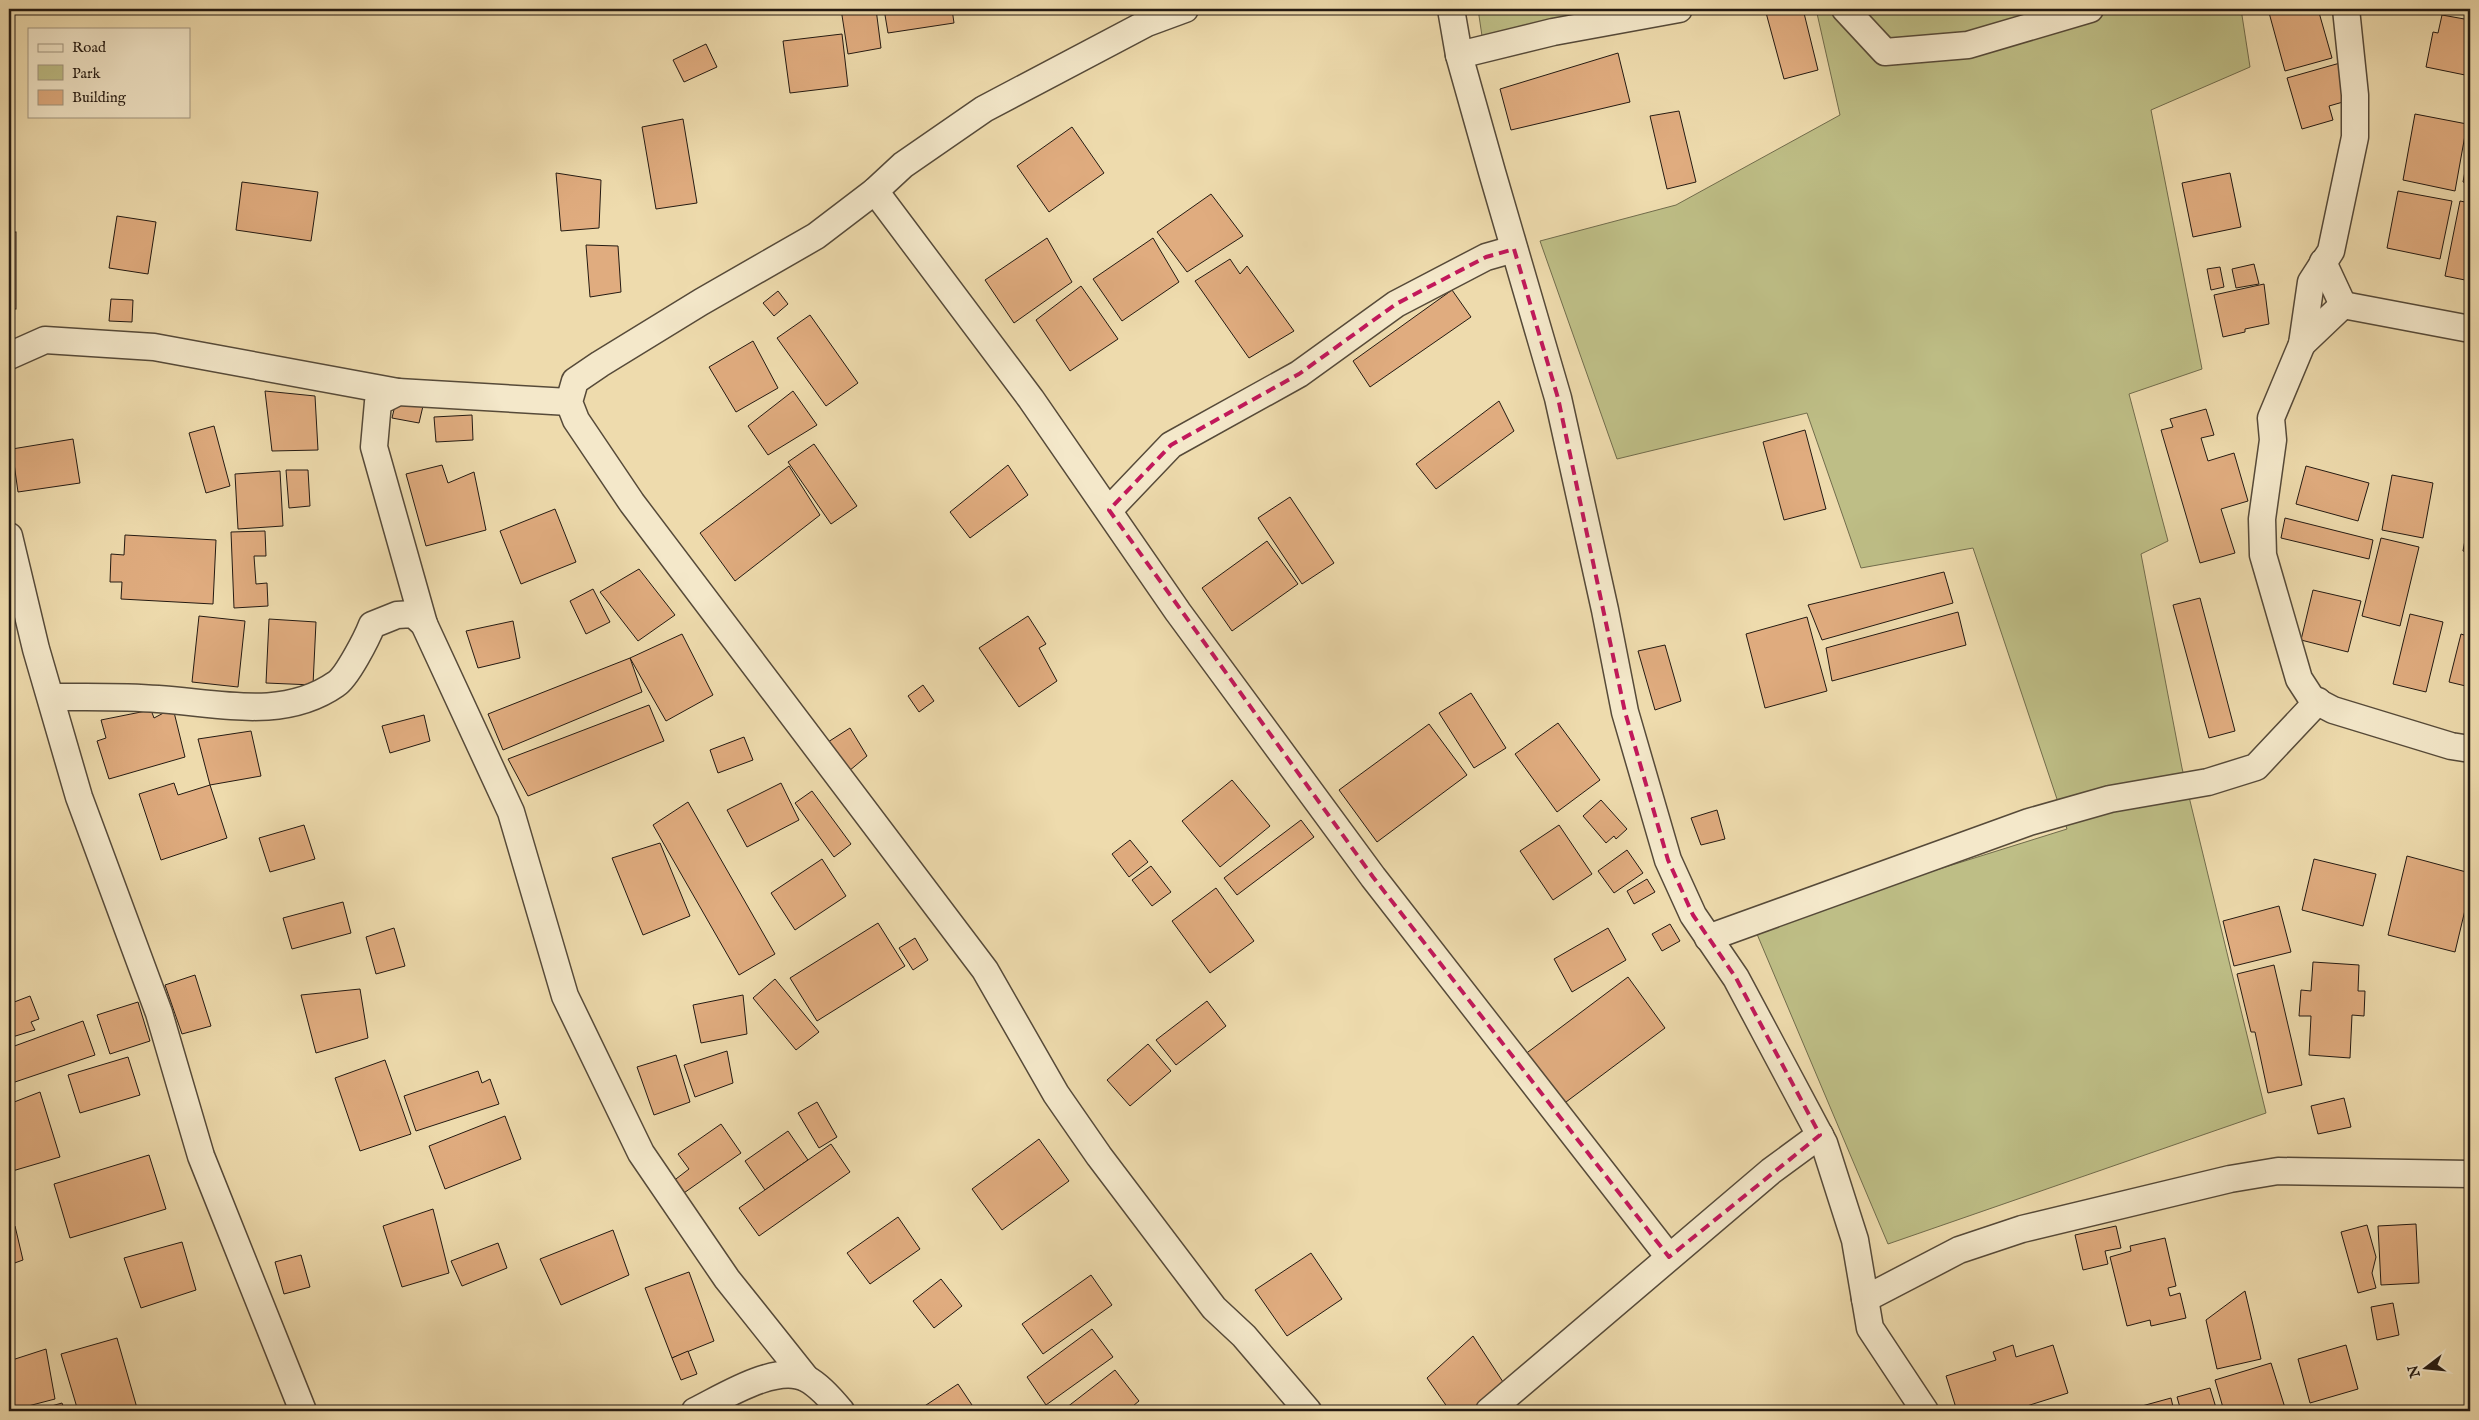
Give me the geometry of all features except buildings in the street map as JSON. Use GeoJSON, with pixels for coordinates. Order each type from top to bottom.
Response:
{"type":"FeatureCollection","features":[{"type":"Feature","properties":{"kind":"street"},"geometry":{"type":"LineString","coordinates":[[1185,9],[1147,23],[984,109],[903,165],[876,191],[816,236],[701,302],[600,364],[576,381],[569,402],[576,420],[632,503],[985,970],[1056,1094],[1099,1156],[1214,1308],[1244,1336],[1308,1411]]}},
{"type":"Feature","properties":{"kind":"street"},"geometry":{"type":"LineString","coordinates":[[1451,9],[1460,55],[1558,398],[1605,610],[1625,712],[1668,860],[1693,915],[1736,978],[1820,1135],[1855,1240],[1870,1328],[1925,1411]]}},
{"type":"Feature","properties":{"kind":"street"},"geometry":{"type":"LineString","coordinates":[[1460,55],[1554,32],[1678,9]]}},
{"type":"Feature","properties":{"kind":"street"},"geometry":{"type":"LineString","coordinates":[[1845,9],[1885,52],[1968,45],[2090,9]]}},
{"type":"Feature","properties":{"kind":"street"},"geometry":{"type":"LineString","coordinates":[[2346,9],[2355,95],[2355,137],[2331,251],[2311,282],[2302,344],[2271,418],[2273,440],[2262,519],[2263,555],[2299,679],[2312,699],[2333,710],[2470,750]]}},
{"type":"Feature","properties":{"kind":"street"},"geometry":{"type":"LineString","coordinates":[[876,191],[1031,399],[1178,612],[1374,877],[1669,1258]]}},
{"type":"Feature","properties":{"kind":"street"},"geometry":{"type":"LineString","coordinates":[[1109,510],[1171,445],[1299,374],[1396,304],[1486,256],[1514,249]]}},
{"type":"Feature","properties":{"kind":"street"},"geometry":{"type":"LineString","coordinates":[[2323,262],[2343,306]]}},
{"type":"Feature","properties":{"kind":"street"},"geometry":{"type":"LineString","coordinates":[[2343,306],[2470,329]]}},
{"type":"Feature","properties":{"kind":"street"},"geometry":{"type":"LineString","coordinates":[[2302,344],[2343,306]]}},
{"type":"Feature","properties":{"kind":"street"},"geometry":{"type":"LineString","coordinates":[[9,356],[45,340],[154,347],[398,392],[569,402]]}},
{"type":"Feature","properties":{"kind":"street"},"geometry":{"type":"LineString","coordinates":[[398,392],[378,402],[374,447],[424,624],[510,812],[565,996],[641,1153],[727,1279],[806,1378],[833,1400],[841,1411]]}},
{"type":"Feature","properties":{"kind":"street"},"geometry":{"type":"LineString","coordinates":[[9,536],[36,649],[79,797],[159,1013],[202,1156],[303,1411]]}},
{"type":"Feature","properties":{"kind":"street"},"geometry":{"type":"LineString","coordinates":[[51,697],[157,699],[250,708],[296,704],[338,683],[365,641],[372,625],[397,615],[413,614],[424,624]]}},
{"type":"Feature","properties":{"kind":"street"},"geometry":{"type":"LineString","coordinates":[[1708,938],[2029,822],[2110,799],[2208,782],[2256,767],[2318,701]]}},
{"type":"Feature","properties":{"kind":"street"},"geometry":{"type":"LineString","coordinates":[[1489,1411],[1770,1171],[1820,1135]]}},
{"type":"Feature","properties":{"kind":"street"},"geometry":{"type":"LineString","coordinates":[[1865,1299],[1959,1250],[2022,1229],[2230,1179],[2278,1171],[2470,1174]]}},
{"type":"Feature","properties":{"kind":"street"},"geometry":{"type":"LineString","coordinates":[[695,1411],[755,1382],[781,1374],[806,1378]]}},
{"type":"Feature","properties":{"kind":"highlighted area"},"geometry":{"type":"Polygon","coordinates":[[[1514,249],[1558,398],[1625,712],[1668,860],[1693,915],[1736,978],[1820,1135],[1669,1257],[1373,877],[1109,510],[1171,445],[1299,374],[1396,304],[1486,257],[1514,249]]]}},
{"type":"Feature","properties":{"kind":"green space"},"geometry":{"type":"Polygon","coordinates":[[[1478,9],[1614,9],[1482,36],[1478,9]]]}},
{"type":"Feature","properties":{"kind":"green space"},"geometry":{"type":"Polygon","coordinates":[[[1816,9],[2241,9],[2250,67],[2151,110],[2202,369],[2129,394],[2168,541],[2141,554],[2182,768],[2266,1113],[1888,1244],[1754,927],[2067,829],[1973,548],[1861,568],[1807,413],[1617,459],[1540,241],[1676,205],[1840,115],[1816,9]]]}}]}
